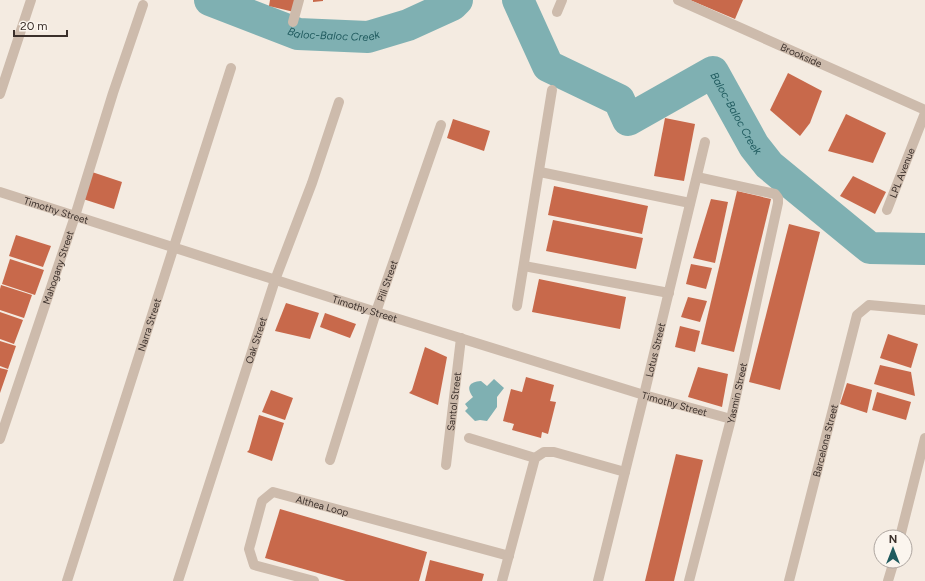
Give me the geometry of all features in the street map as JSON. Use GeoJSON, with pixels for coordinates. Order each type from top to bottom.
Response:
{"type":"FeatureCollection","features":[{"type":"Feature","properties":{"kind":"street"},"geometry":{"type":"LineString","coordinates":[[0,94],[31,0]]}},
{"type":"Feature","properties":{"kind":"street"},"geometry":{"type":"LineString","coordinates":[[293,22],[299,0]]}},
{"type":"Feature","properties":{"kind":"street"},"geometry":{"type":"LineString","coordinates":[[557,12],[562,0]]}},
{"type":"Feature","properties":{"kind":"street","name":"Brookside"},"geometry":{"type":"LineString","coordinates":[[678,0],[925,112]]}},
{"type":"Feature","properties":{"kind":"street","name":"Mahogany Street"},"geometry":{"type":"LineString","coordinates":[[0,439],[75,216],[113,93],[143,5]]}},
{"type":"Feature","properties":{"kind":"street","name":"Narra Street"},"geometry":{"type":"LineString","coordinates":[[67,581],[231,68]]}},
{"type":"Feature","properties":{"kind":"street"},"geometry":{"type":"LineString","coordinates":[[517,306],[540,172],[552,90]]}},
{"type":"Feature","properties":{"kind":"street","name":"Oak Street"},"geometry":{"type":"LineString","coordinates":[[178,581],[275,280],[312,183],[338,102]]}},
{"type":"Feature","properties":{"kind":"street","name":"LPL Avenue"},"geometry":{"type":"LineString","coordinates":[[887,210],[920,139],[925,112]]}},
{"type":"Feature","properties":{"kind":"street","name":"Pili Street"},"geometry":{"type":"LineString","coordinates":[[330,460],[376,312],[441,125]]}},
{"type":"Feature","properties":{"kind":"street","name":"Lotus Street"},"geometry":{"type":"LineString","coordinates":[[598,581],[705,142]]}},
{"type":"Feature","properties":{"kind":"street"},"geometry":{"type":"LineString","coordinates":[[540,172],[690,203]]}},
{"type":"Feature","properties":{"kind":"street","name":"Yasmin Street"},"geometry":{"type":"LineString","coordinates":[[689,581],[731,419],[778,203],[778,198],[775,194],[697,177]]}},
{"type":"Feature","properties":{"kind":"street","name":"Timothy Street"},"geometry":{"type":"LineString","coordinates":[[0,192],[376,312],[644,395],[731,419]]}},
{"type":"Feature","properties":{"kind":"street"},"geometry":{"type":"LineString","coordinates":[[524,266],[669,293]]}},
{"type":"Feature","properties":{"kind":"street","name":"Barcelona Street"},"geometry":{"type":"LineString","coordinates":[[789,581],[857,315],[869,305],[925,310]]}},
{"type":"Feature","properties":{"kind":"street","name":"Santol Street"},"geometry":{"type":"LineString","coordinates":[[446,465],[461,338]]}},
{"type":"Feature","properties":{"kind":"street"},"geometry":{"type":"LineString","coordinates":[[469,438],[535,458]]}},
{"type":"Feature","properties":{"kind":"street"},"geometry":{"type":"LineString","coordinates":[[902,529],[925,438]]}},
{"type":"Feature","properties":{"kind":"street"},"geometry":{"type":"LineString","coordinates":[[502,581],[535,458],[544,452],[554,452],[625,472]]}},
{"type":"Feature","properties":{"kind":"street","name":"Althea Loop"},"geometry":{"type":"LineString","coordinates":[[314,581],[254,565],[249,549],[262,501],[273,492],[509,556]]}},
{"type":"Feature","properties":{"kind":"street"},"geometry":{"type":"LineString","coordinates":[[888,581],[892,569]]}},
{"type":"Feature","properties":{"kind":"water"},"geometry":{"type":"Polygon","coordinates":[[[494,379],[504,388],[497,397],[497,407],[487,421],[475,421],[465,411],[468,408],[465,404],[473,397],[469,388],[471,384],[481,381],[487,386],[494,379]]]}},
{"type":"Feature","properties":{"kind":"building"},"geometry":{"type":"Polygon","coordinates":[[[270,0],[297,0],[294,12],[269,6],[270,0]]]}},
{"type":"Feature","properties":{"kind":"building"},"geometry":{"type":"Polygon","coordinates":[[[313,0],[323,0],[323,1],[313,2],[313,0]]]}},
{"type":"Feature","properties":{"kind":"building"},"geometry":{"type":"Polygon","coordinates":[[[690,0],[743,0],[735,19],[690,0]]]}},
{"type":"Feature","properties":{"kind":"building"},"geometry":{"type":"Polygon","coordinates":[[[788,73],[822,91],[810,123],[800,136],[770,110],[788,73]]]}},
{"type":"Feature","properties":{"kind":"building"},"geometry":{"type":"Polygon","coordinates":[[[846,114],[886,133],[873,163],[828,151],[846,114]]]}},
{"type":"Feature","properties":{"kind":"building"},"geometry":{"type":"Polygon","coordinates":[[[665,118],[695,124],[684,181],[654,176],[665,118]]]}},
{"type":"Feature","properties":{"kind":"building"},"geometry":{"type":"Polygon","coordinates":[[[453,119],[490,131],[484,151],[447,138],[453,119]]]}},
{"type":"Feature","properties":{"kind":"building"},"geometry":{"type":"Polygon","coordinates":[[[92,172],[122,182],[114,209],[83,199],[92,172]]]}},
{"type":"Feature","properties":{"kind":"building"},"geometry":{"type":"Polygon","coordinates":[[[853,176],[886,192],[875,214],[840,196],[853,176]]]}},
{"type":"Feature","properties":{"kind":"building"},"geometry":{"type":"Polygon","coordinates":[[[554,186],[648,206],[642,234],[548,215],[554,186]]]}},
{"type":"Feature","properties":{"kind":"building"},"geometry":{"type":"Polygon","coordinates":[[[737,191],[771,199],[734,352],[701,344],[737,191]]]}},
{"type":"Feature","properties":{"kind":"building"},"geometry":{"type":"Polygon","coordinates":[[[711,199],[728,202],[715,263],[693,258],[711,199]]]}},
{"type":"Feature","properties":{"kind":"building"},"geometry":{"type":"Polygon","coordinates":[[[553,220],[643,238],[636,269],[546,251],[553,220]]]}},
{"type":"Feature","properties":{"kind":"building"},"geometry":{"type":"Polygon","coordinates":[[[789,224],[820,232],[780,390],[749,382],[789,224]]]}},
{"type":"Feature","properties":{"kind":"building"},"geometry":{"type":"Polygon","coordinates":[[[16,235],[51,246],[43,267],[9,256],[16,235]]]}},
{"type":"Feature","properties":{"kind":"building"},"geometry":{"type":"Polygon","coordinates":[[[10,259],[44,270],[35,295],[2,284],[10,259]]]}},
{"type":"Feature","properties":{"kind":"building"},"geometry":{"type":"Polygon","coordinates":[[[691,264],[712,268],[706,289],[686,284],[691,264]]]}},
{"type":"Feature","properties":{"kind":"building"},"geometry":{"type":"Polygon","coordinates":[[[539,279],[626,297],[620,329],[532,312],[539,279]]]}},
{"type":"Feature","properties":{"kind":"building"},"geometry":{"type":"Polygon","coordinates":[[[1,285],[32,295],[24,318],[0,310],[1,285]]]}},
{"type":"Feature","properties":{"kind":"building"},"geometry":{"type":"Polygon","coordinates":[[[688,297],[707,301],[700,322],[681,317],[688,297]]]}},
{"type":"Feature","properties":{"kind":"building"},"geometry":{"type":"Polygon","coordinates":[[[286,303],[319,313],[310,339],[275,331],[286,303]]]}},
{"type":"Feature","properties":{"kind":"building"},"geometry":{"type":"Polygon","coordinates":[[[0,312],[23,320],[14,344],[0,339],[0,312]]]}},
{"type":"Feature","properties":{"kind":"building"},"geometry":{"type":"Polygon","coordinates":[[[325,313],[356,324],[350,338],[320,327],[325,313]]]}},
{"type":"Feature","properties":{"kind":"building"},"geometry":{"type":"Polygon","coordinates":[[[680,326],[700,331],[695,352],[675,347],[680,326]]]}},
{"type":"Feature","properties":{"kind":"building"},"geometry":{"type":"Polygon","coordinates":[[[888,334],[918,344],[911,368],[880,358],[888,334]]]}},
{"type":"Feature","properties":{"kind":"building"},"geometry":{"type":"Polygon","coordinates":[[[0,341],[16,346],[8,369],[0,366],[0,341]]]}},
{"type":"Feature","properties":{"kind":"building"},"geometry":{"type":"Polygon","coordinates":[[[425,347],[447,357],[438,405],[409,393],[412,390],[425,347]]]}},
{"type":"Feature","properties":{"kind":"building"},"geometry":{"type":"Polygon","coordinates":[[[880,365],[911,372],[915,396],[874,384],[880,365]]]}},
{"type":"Feature","properties":{"kind":"building"},"geometry":{"type":"Polygon","coordinates":[[[698,367],[728,374],[722,407],[688,397],[698,367]]]}},
{"type":"Feature","properties":{"kind":"building"},"geometry":{"type":"Polygon","coordinates":[[[0,368],[8,370],[0,393],[0,368]]]}},
{"type":"Feature","properties":{"kind":"building"},"geometry":{"type":"Polygon","coordinates":[[[526,377],[554,385],[550,401],[556,402],[548,434],[542,432],[541,438],[512,430],[514,424],[503,421],[511,389],[522,392],[526,377]]]}},
{"type":"Feature","properties":{"kind":"building"},"geometry":{"type":"Polygon","coordinates":[[[847,383],[872,390],[867,413],[840,404],[847,383]]]}},
{"type":"Feature","properties":{"kind":"building"},"geometry":{"type":"Polygon","coordinates":[[[271,390],[293,398],[285,420],[262,412],[271,390]]]}},
{"type":"Feature","properties":{"kind":"building"},"geometry":{"type":"Polygon","coordinates":[[[877,392],[911,402],[906,420],[872,410],[877,392]]]}},
{"type":"Feature","properties":{"kind":"building"},"geometry":{"type":"Polygon","coordinates":[[[259,415],[284,423],[272,461],[247,452],[249,450],[259,415]]]}},
{"type":"Feature","properties":{"kind":"building"},"geometry":{"type":"Polygon","coordinates":[[[676,454],[703,460],[674,581],[645,581],[676,454]]]}},
{"type":"Feature","properties":{"kind":"building"},"geometry":{"type":"Polygon","coordinates":[[[280,509],[427,552],[419,581],[346,581],[265,558],[280,509]]]}},
{"type":"Feature","properties":{"kind":"building"},"geometry":{"type":"Polygon","coordinates":[[[430,560],[484,574],[482,581],[425,581],[430,560]]]}},
{"type":"Feature","properties":{"kind":"waterway","name":"Baloc-Baloc Creek"},"geometry":{"type":"LineString","coordinates":[[210,0],[298,34],[368,37],[408,25],[452,5],[457,0]]}},
{"type":"Feature","properties":{"kind":"waterway","name":"Baloc-Baloc Creek"},"geometry":{"type":"LineString","coordinates":[[518,0],[548,66],[619,100],[628,120],[713,72],[754,146],[769,165],[870,248],[925,249]]}}]}
